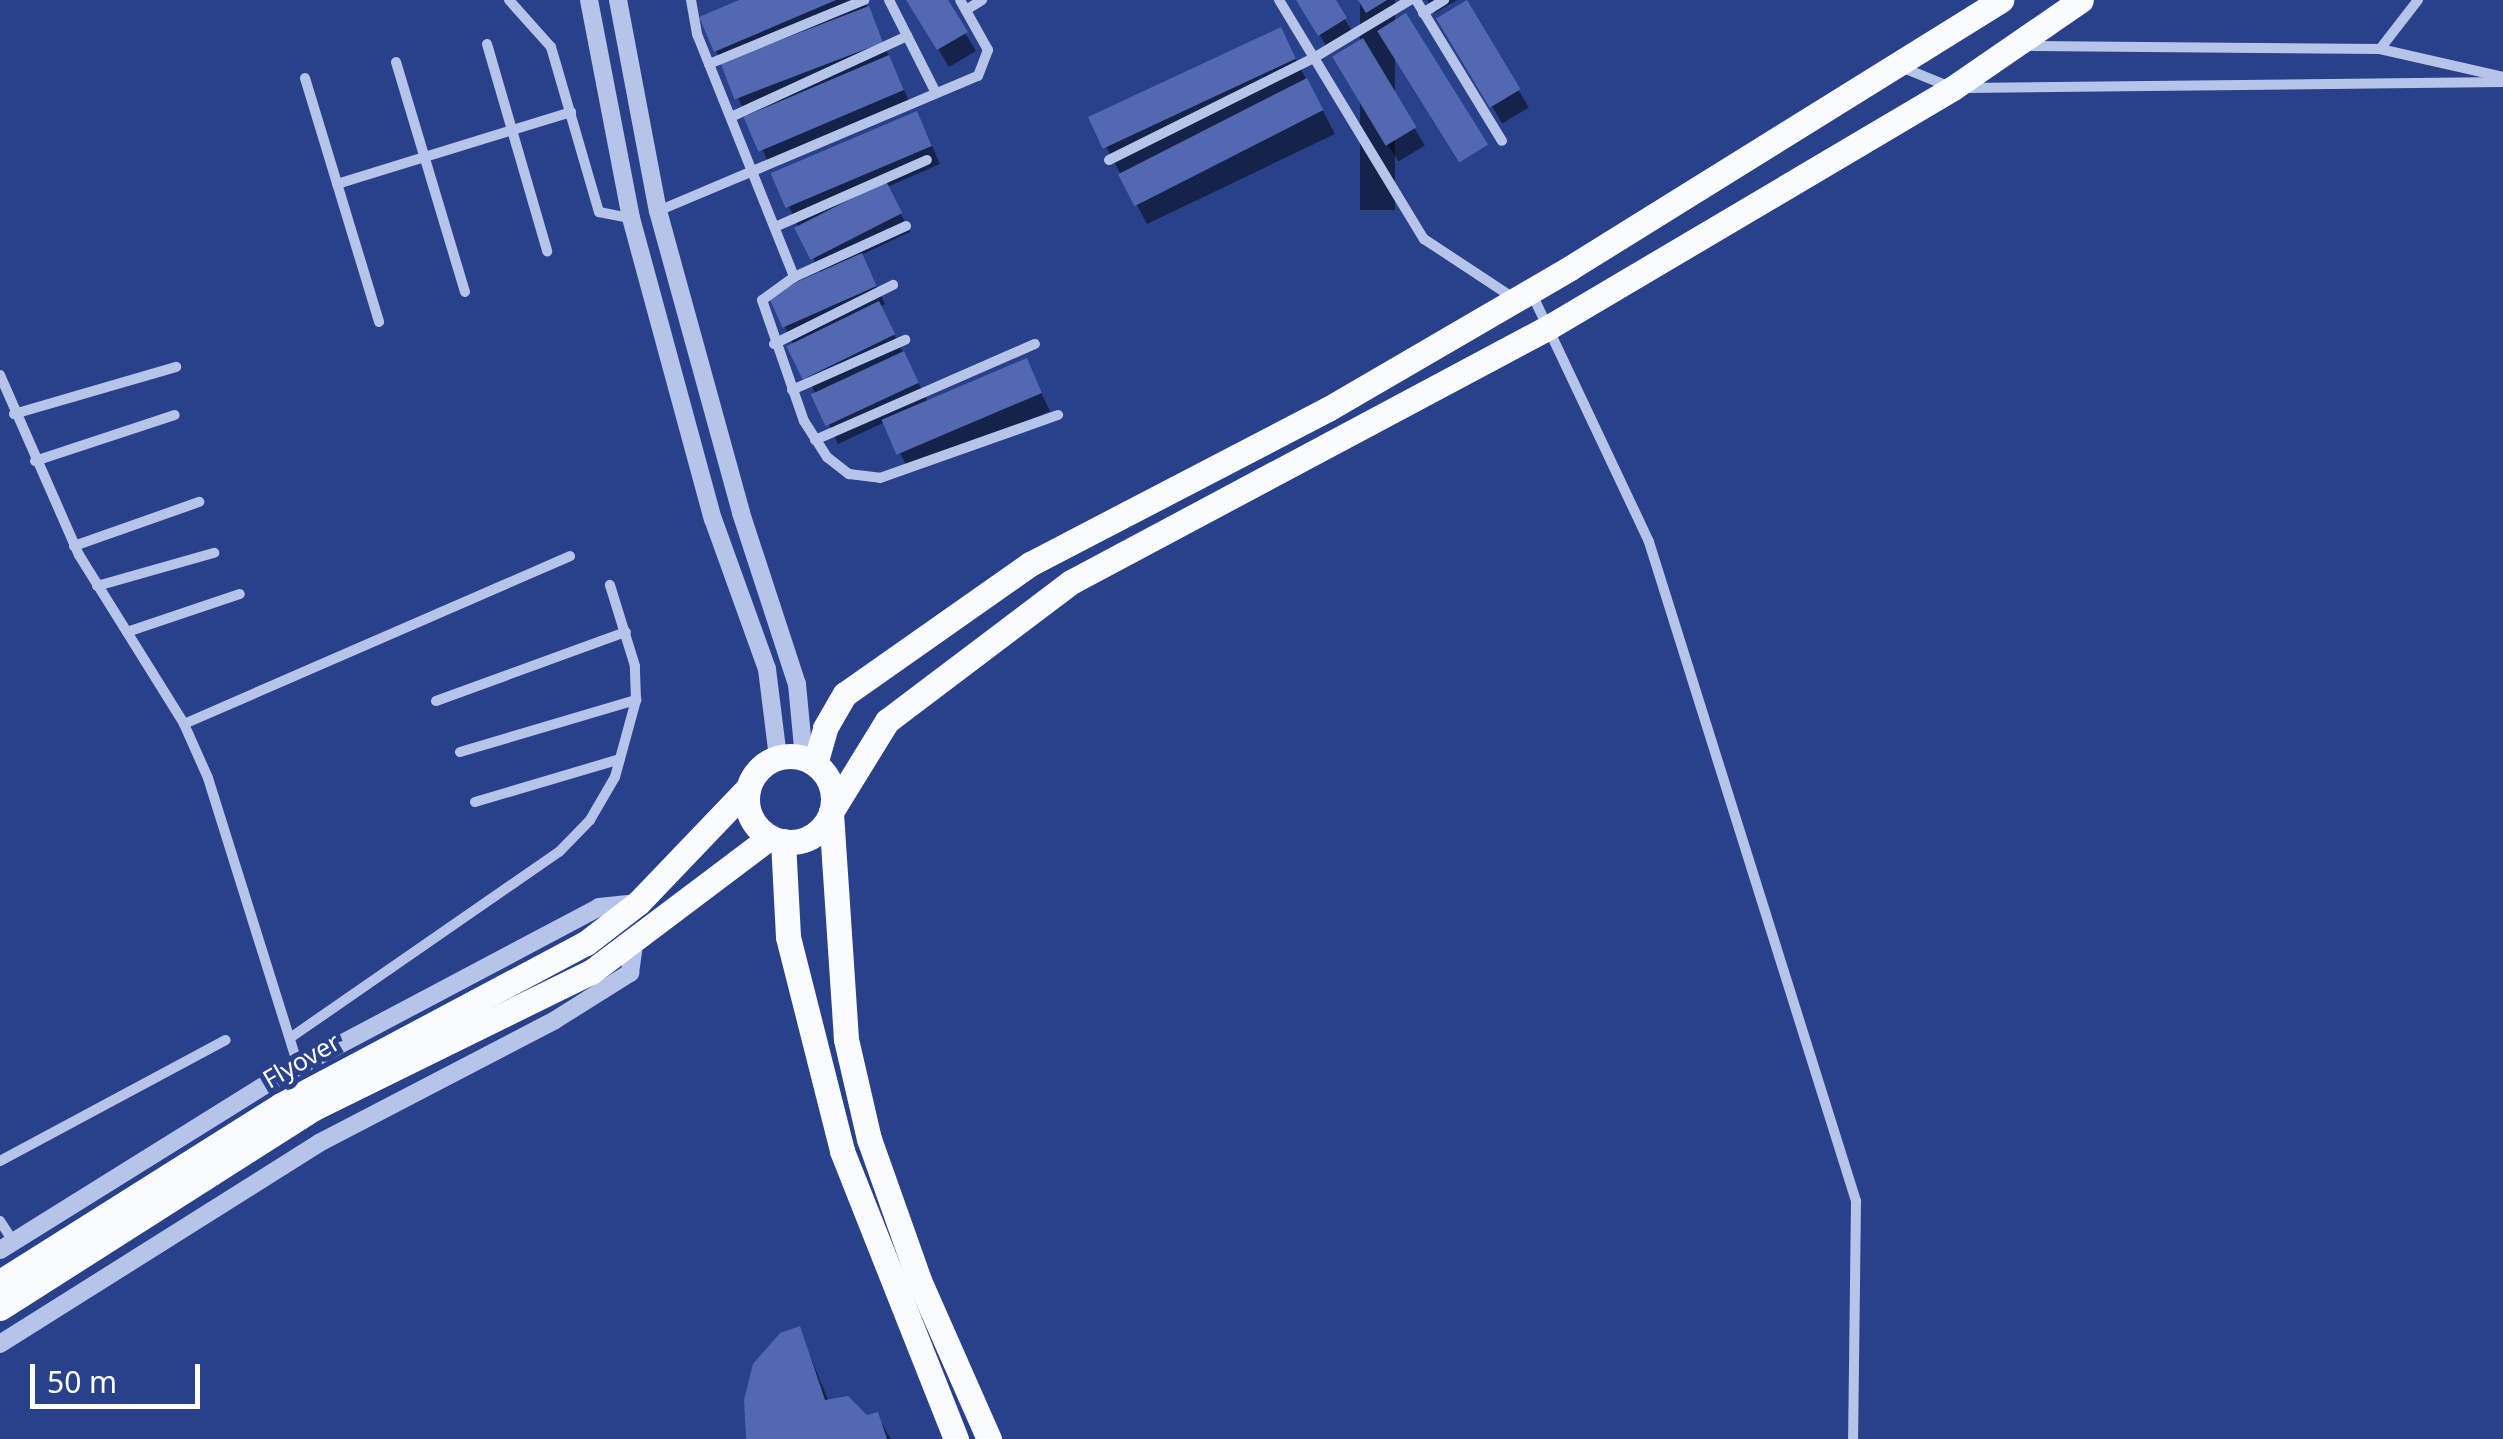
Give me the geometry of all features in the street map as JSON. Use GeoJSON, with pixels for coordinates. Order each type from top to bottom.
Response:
{"type":"FeatureCollection","features":[{"type":"Feature","properties":{"kind":"main road"},"geometry":{"type":"LineString","coordinates":[[956,1439],[842,1152],[788,936],[776,839],[748,807],[748,788],[764,764],[799,760],[825,728],[845,694],[956,613],[1140,502],[1328,408],[1523,295],[1901,66],[2001,0]]}},
{"type":"Feature","properties":{"kind":"main road"},"geometry":{"type":"LineString","coordinates":[[776,839],[807,838],[831,812],[887,721],[1071,582],[1549,326],[1953,88],[2081,0]]}},
{"type":"Feature","properties":{"kind":"main road"},"geometry":{"type":"LineString","coordinates":[[799,760],[831,785],[834,925],[854,1084],[919,1280],[989,1439]]}},
{"type":"Feature","properties":{"kind":"main road","name":"Flyover"},"geometry":{"type":"LineString","coordinates":[[0,1282],[282,1105],[586,943],[639,902],[748,788]]}},
{"type":"Feature","properties":{"kind":"main road","name":"Flyover"},"geometry":{"type":"LineString","coordinates":[[0,1308],[312,1109],[591,972],[634,945],[776,839]]}},
{"type":"Feature","properties":{"kind":"street"},"geometry":{"type":"LineString","coordinates":[[509,0],[551,47],[599,212],[631,218]]}},
{"type":"Feature","properties":{"kind":"street"},"geometry":{"type":"LineString","coordinates":[[589,0],[598,73],[631,218],[713,520],[799,760]]}},
{"type":"Feature","properties":{"kind":"street"},"geometry":{"type":"LineString","coordinates":[[618,0],[658,211],[741,512],[791,658],[799,760]]}},
{"type":"Feature","properties":{"kind":"street"},"geometry":{"type":"LineString","coordinates":[[709,64],[864,0]]}},
{"type":"Feature","properties":{"kind":"street"},"geometry":{"type":"LineString","coordinates":[[889,0],[936,93]]}},
{"type":"Feature","properties":{"kind":"street"},"geometry":{"type":"LineString","coordinates":[[658,211],[978,76],[988,60],[963,5],[982,0]]}},
{"type":"Feature","properties":{"kind":"street"},"geometry":{"type":"LineString","coordinates":[[1279,0],[1424,240],[1523,295],[1549,326],[1649,542],[1856,1202],[1853,1439]]}},
{"type":"Feature","properties":{"kind":"street"},"geometry":{"type":"LineString","coordinates":[[1108,160],[1312,59],[1413,0],[1502,141]]}},
{"type":"Feature","properties":{"kind":"street"},"geometry":{"type":"LineString","coordinates":[[1422,12],[1444,0]]}},
{"type":"Feature","properties":{"kind":"street"},"geometry":{"type":"LineString","coordinates":[[2380,49],[2418,0]]}},
{"type":"Feature","properties":{"kind":"street"},"geometry":{"type":"LineString","coordinates":[[696,1],[709,64],[794,276]]}},
{"type":"Feature","properties":{"kind":"street"},"geometry":{"type":"LineString","coordinates":[[731,117],[907,36]]}},
{"type":"Feature","properties":{"kind":"street"},"geometry":{"type":"LineString","coordinates":[[487,44],[546,251]]}},
{"type":"Feature","properties":{"kind":"street"},"geometry":{"type":"LineString","coordinates":[[2013,46],[2380,49],[2503,80]]}},
{"type":"Feature","properties":{"kind":"street"},"geometry":{"type":"LineString","coordinates":[[396,62],[465,292]]}},
{"type":"Feature","properties":{"kind":"street"},"geometry":{"type":"LineString","coordinates":[[1901,66],[1953,88],[2503,80]]}},
{"type":"Feature","properties":{"kind":"street"},"geometry":{"type":"LineString","coordinates":[[306,78],[379,322]]}},
{"type":"Feature","properties":{"kind":"street"},"geometry":{"type":"LineString","coordinates":[[337,184],[571,112]]}},
{"type":"Feature","properties":{"kind":"street"},"geometry":{"type":"LineString","coordinates":[[775,227],[928,160]]}},
{"type":"Feature","properties":{"kind":"street"},"geometry":{"type":"LineString","coordinates":[[906,226],[794,276],[762,300],[774,344],[815,440],[849,474],[880,478],[1058,415]]}},
{"type":"Feature","properties":{"kind":"street"},"geometry":{"type":"LineString","coordinates":[[774,344],[894,285]]}},
{"type":"Feature","properties":{"kind":"street"},"geometry":{"type":"LineString","coordinates":[[792,390],[905,340]]}},
{"type":"Feature","properties":{"kind":"street"},"geometry":{"type":"LineString","coordinates":[[815,440],[1034,344]]}},
{"type":"Feature","properties":{"kind":"street"},"geometry":{"type":"LineString","coordinates":[[14,414],[176,368]]}},
{"type":"Feature","properties":{"kind":"street"},"geometry":{"type":"LineString","coordinates":[[0,374],[74,546],[184,724],[208,778],[298,1066]]}},
{"type":"Feature","properties":{"kind":"street"},"geometry":{"type":"LineString","coordinates":[[36,462],[175,415]]}},
{"type":"Feature","properties":{"kind":"street"},"geometry":{"type":"LineString","coordinates":[[74,546],[200,502]]}},
{"type":"Feature","properties":{"kind":"street"},"geometry":{"type":"LineString","coordinates":[[97,586],[214,552]]}},
{"type":"Feature","properties":{"kind":"street"},"geometry":{"type":"LineString","coordinates":[[184,724],[570,556]]}},
{"type":"Feature","properties":{"kind":"street"},"geometry":{"type":"LineString","coordinates":[[290,1038],[559,852],[590,820],[620,759],[636,700],[626,632],[610,584]]}},
{"type":"Feature","properties":{"kind":"street"},"geometry":{"type":"LineString","coordinates":[[127,632],[240,594]]}},
{"type":"Feature","properties":{"kind":"street"},"geometry":{"type":"LineString","coordinates":[[436,701],[626,632]]}},
{"type":"Feature","properties":{"kind":"street"},"geometry":{"type":"LineString","coordinates":[[460,752],[636,700]]}},
{"type":"Feature","properties":{"kind":"street"},"geometry":{"type":"LineString","coordinates":[[475,802],[620,759]]}},
{"type":"Feature","properties":{"kind":"street"},"geometry":{"type":"LineString","coordinates":[[0,1221],[7,1246],[298,1066],[599,907],[639,902]]}},
{"type":"Feature","properties":{"kind":"street"},"geometry":{"type":"LineString","coordinates":[[0,1344],[319,1144],[555,1020],[630,972],[634,945]]}},
{"type":"Feature","properties":{"kind":"street"},"geometry":{"type":"LineString","coordinates":[[0,1161],[226,1040]]}},
{"type":"Feature","properties":{"kind":"building"},"geometry":{"type":"Polygon","coordinates":[[[739,0],[836,0],[714,52],[699,17],[739,0]]]}},
{"type":"Feature","properties":{"kind":"building"},"geometry":{"type":"Polygon","coordinates":[[[906,0],[948,0],[968,32],[937,50],[906,0]]]}},
{"type":"Feature","properties":{"kind":"building"},"geometry":{"type":"Polygon","coordinates":[[[1296,0],[1336,0],[1347,18],[1318,36],[1296,0]]]}},
{"type":"Feature","properties":{"kind":"building"},"geometry":{"type":"Polygon","coordinates":[[[1358,0],[1387,0],[1366,13],[1358,0]]]}},
{"type":"Feature","properties":{"kind":"building"},"geometry":{"type":"Polygon","coordinates":[[[1467,0],[1521,89],[1490,108],[1436,19],[1467,0]]]}},
{"type":"Feature","properties":{"kind":"building"},"geometry":{"type":"Polygon","coordinates":[[[869,6],[883,42],[735,99],[721,63],[869,6]]]}},
{"type":"Feature","properties":{"kind":"building"},"geometry":{"type":"Polygon","coordinates":[[[1406,13],[1488,144],[1459,162],[1377,31],[1406,13]]]}},
{"type":"Feature","properties":{"kind":"building"},"geometry":{"type":"Polygon","coordinates":[[[1281,27],[1296,59],[1103,149],[1088,117],[1281,27]]]}},
{"type":"Feature","properties":{"kind":"building"},"geometry":{"type":"Polygon","coordinates":[[[1363,38],[1417,127],[1386,146],[1332,57],[1363,38]]]}},
{"type":"Feature","properties":{"kind":"building"},"geometry":{"type":"Polygon","coordinates":[[[889,55],[904,90],[758,152],[744,117],[889,55]]]}},
{"type":"Feature","properties":{"kind":"building"},"geometry":{"type":"Polygon","coordinates":[[[1307,78],[1323,110],[1134,206],[1118,174],[1307,78]]]}},
{"type":"Feature","properties":{"kind":"building"},"geometry":{"type":"Polygon","coordinates":[[[917,111],[932,146],[785,208],[771,173],[917,111]]]}},
{"type":"Feature","properties":{"kind":"building"},"geometry":{"type":"Polygon","coordinates":[[[886,181],[902,213],[811,260],[794,228],[886,181]]]}},
{"type":"Feature","properties":{"kind":"building"},"geometry":{"type":"Polygon","coordinates":[[[862,253],[877,286],[783,328],[768,295],[862,253]]]}},
{"type":"Feature","properties":{"kind":"building"},"geometry":{"type":"Polygon","coordinates":[[[879,301],[895,334],[803,379],[786,346],[879,301]]]}},
{"type":"Feature","properties":{"kind":"building"},"geometry":{"type":"Polygon","coordinates":[[[904,351],[919,383],[825,426],[811,395],[904,351]]]}},
{"type":"Feature","properties":{"kind":"building"},"geometry":{"type":"Polygon","coordinates":[[[1027,358],[1042,393],[896,455],[882,420],[1027,358]]]}},
{"type":"Feature","properties":{"kind":"building"},"geometry":{"type":"Polygon","coordinates":[[[800,1326],[825,1400],[848,1396],[867,1415],[878,1412],[887,1439],[746,1439],[744,1400],[753,1364],[780,1333],[800,1326]]]}}]}
